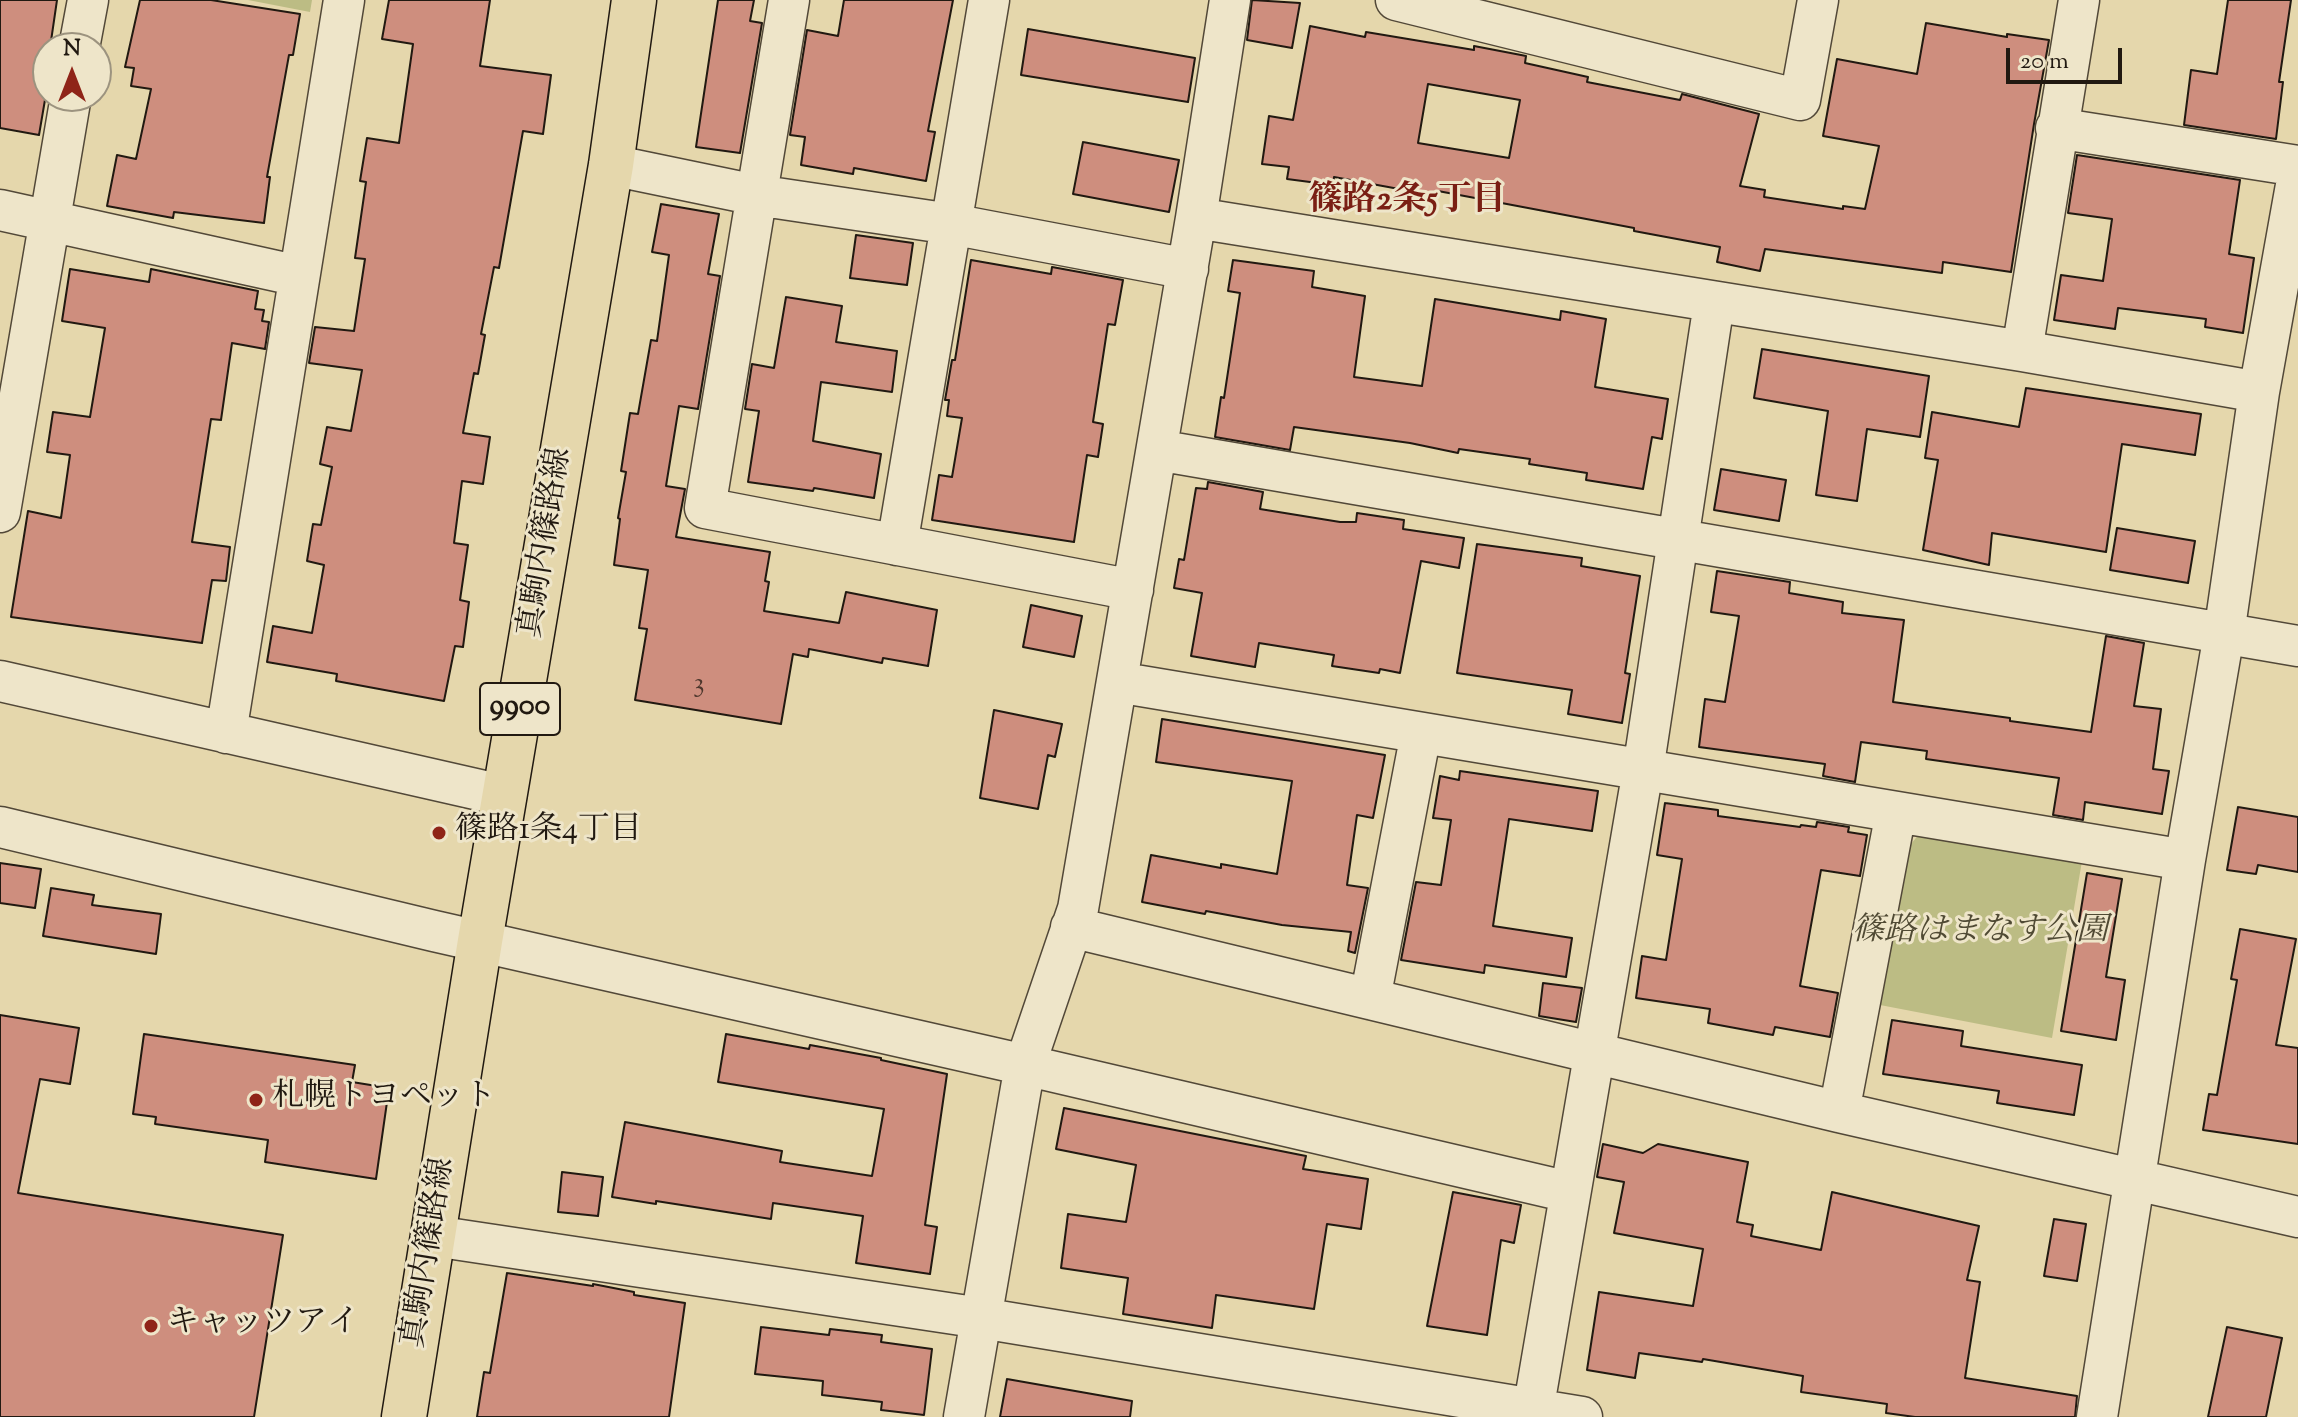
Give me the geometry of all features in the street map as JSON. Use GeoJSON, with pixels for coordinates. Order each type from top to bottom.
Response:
{"type":"FeatureCollection","features":[{"type":"Feature","properties":{"kind":"main road","name":"真駒内篠路線"},"geometry":{"type":"LineString","coordinates":[[404,1417],[480,941],[611,165],[634,0]]}},
{"type":"Feature","properties":{"kind":"street"},"geometry":{"type":"LineString","coordinates":[[82,32],[88,0]]}},
{"type":"Feature","properties":{"kind":"street"},"geometry":{"type":"LineString","coordinates":[[226,733],[344,0]]}},
{"type":"Feature","properties":{"kind":"street"},"geometry":{"type":"LineString","coordinates":[[789,0],[705,508],[1133,590]]}},
{"type":"Feature","properties":{"kind":"street"},"geometry":{"type":"LineString","coordinates":[[897,545],[989,0]]}},
{"type":"Feature","properties":{"kind":"street"},"geometry":{"type":"LineString","coordinates":[[964,1417],[1025,1065],[1078,909],[1188,269],[1230,0]]}},
{"type":"Feature","properties":{"kind":"street"},"geometry":{"type":"LineString","coordinates":[[1396,0],[1800,100],[1818,0]]}},
{"type":"Feature","properties":{"kind":"street"},"geometry":{"type":"LineString","coordinates":[[2022,351],[2079,0]]}},
{"type":"Feature","properties":{"kind":"street"},"geometry":{"type":"LineString","coordinates":[[0,512],[6,440],[68,112]]}},
{"type":"Feature","properties":{"kind":"street"},"geometry":{"type":"LineString","coordinates":[[2056,128],[2298,166]]}},
{"type":"Feature","properties":{"kind":"street"},"geometry":{"type":"LineString","coordinates":[[611,165],[756,195],[951,224],[1188,269]]}},
{"type":"Feature","properties":{"kind":"street"},"geometry":{"type":"LineString","coordinates":[[2097,1417],[2224,634],[2259,392],[2298,174]]}},
{"type":"Feature","properties":{"kind":"street"},"geometry":{"type":"LineString","coordinates":[[0,210],[299,276]]}},
{"type":"Feature","properties":{"kind":"street"},"geometry":{"type":"LineString","coordinates":[[1196,218],[2259,392]]}},
{"type":"Feature","properties":{"kind":"street"},"geometry":{"type":"LineString","coordinates":[[1533,1413],[1643,770],[1714,303]]}},
{"type":"Feature","properties":{"kind":"street"},"geometry":{"type":"LineString","coordinates":[[1157,450],[2298,646]]}},
{"type":"Feature","properties":{"kind":"street"},"geometry":{"type":"LineString","coordinates":[[0,681],[506,796]]}},
{"type":"Feature","properties":{"kind":"street"},"geometry":{"type":"LineString","coordinates":[[1117,682],[2185,860]]}},
{"type":"Feature","properties":{"kind":"street"},"geometry":{"type":"LineString","coordinates":[[1370,999],[1421,733]]}},
{"type":"Feature","properties":{"kind":"street"},"geometry":{"type":"LineString","coordinates":[[1839,1112],[1896,812]]}},
{"type":"Feature","properties":{"kind":"street"},"geometry":{"type":"LineString","coordinates":[[0,827],[1569,1192]]}},
{"type":"Feature","properties":{"kind":"street"},"geometry":{"type":"LineString","coordinates":[[1071,927],[1839,1112],[2298,1217]]}},
{"type":"Feature","properties":{"kind":"street"},"geometry":{"type":"LineString","coordinates":[[434,1236],[981,1318],[1533,1413],[1582,1417]]}},
{"type":"Feature","properties":{"kind":"green space"},"geometry":{"type":"Polygon","coordinates":[[[248,0],[312,0],[310,12],[248,0]]]}},
{"type":"Feature","properties":{"kind":"green space","name":"篠路はまなす公園"},"geometry":{"type":"Polygon","coordinates":[[[1921,832],[2082,861],[2052,1038],[1880,1005],[1904,852],[1921,832]]]}},
{"type":"Feature","properties":{"kind":"building"},"geometry":{"type":"Polygon","coordinates":[[[0,0],[57,0],[52,32],[32,32],[32,112],[43,112],[39,135],[0,128],[0,0]]]}},
{"type":"Feature","properties":{"kind":"building"},"geometry":{"type":"Polygon","coordinates":[[[140,0],[211,0],[300,14],[293,55],[289,55],[267,177],[270,177],[264,223],[174,212],[173,218],[107,206],[117,155],[136,159],[151,89],[131,86],[134,68],[125,67],[140,0]]]}},
{"type":"Feature","properties":{"kind":"building"},"geometry":{"type":"Polygon","coordinates":[[[389,0],[490,0],[480,66],[551,75],[543,134],[523,131],[499,268],[494,267],[481,334],[485,335],[478,374],[474,373],[463,433],[490,437],[483,484],[462,481],[454,543],[468,545],[460,600],[469,602],[463,647],[455,646],[444,701],[336,681],[337,674],[267,662],[273,626],[312,633],[324,565],[307,561],[313,524],[321,525],[332,467],[320,464],[327,427],[351,431],[362,370],[309,363],[315,327],[354,331],[365,259],[355,258],[366,182],[360,181],[367,138],[399,143],[413,44],[382,39],[389,0]]]}},
{"type":"Feature","properties":{"kind":"building"},"geometry":{"type":"Polygon","coordinates":[[[718,0],[754,0],[750,21],[762,23],[740,153],[696,147],[718,0]]]}},
{"type":"Feature","properties":{"kind":"building"},"geometry":{"type":"Polygon","coordinates":[[[844,0],[953,0],[928,131],[935,132],[926,181],[854,168],[853,174],[801,165],[805,137],[790,135],[807,30],[838,36],[844,0]]]}},
{"type":"Feature","properties":{"kind":"building"},"geometry":{"type":"Polygon","coordinates":[[[1252,0],[1300,3],[1292,48],[1247,40],[1252,0]]]}},
{"type":"Feature","properties":{"kind":"building"},"geometry":{"type":"Polygon","coordinates":[[[2228,0],[2291,0],[2279,82],[2283,82],[2276,139],[2184,125],[2191,70],[2217,74],[2228,0]]]}},
{"type":"Feature","properties":{"kind":"building"},"geometry":{"type":"Polygon","coordinates":[[[1926,23],[2007,37],[2007,34],[2049,40],[2011,272],[1943,262],[1942,273],[1765,249],[1760,271],[1717,262],[1720,247],[1634,231],[1634,228],[1438,191],[1437,196],[1334,177],[1333,185],[1287,179],[1289,167],[1262,164],[1269,116],[1293,120],[1310,26],[1365,37],[1366,32],[1521,55],[1526,56],[1525,63],[1588,77],[1587,82],[1680,100],[1682,94],[1759,114],[1740,186],[1765,190],[1764,197],[1843,209],[1843,206],[1865,209],[1879,146],[1823,136],[1837,59],[1917,74],[1926,23]],[[1428,84],[1418,143],[1509,158],[1520,100],[1428,84]]]}},
{"type":"Feature","properties":{"kind":"building"},"geometry":{"type":"Polygon","coordinates":[[[1028,29],[1195,58],[1188,102],[1021,75],[1028,29]]]}},
{"type":"Feature","properties":{"kind":"building"},"geometry":{"type":"Polygon","coordinates":[[[1083,142],[1179,160],[1169,212],[1073,194],[1083,142]]]}},
{"type":"Feature","properties":{"kind":"building"},"geometry":{"type":"Polygon","coordinates":[[[2077,155],[2240,180],[2229,254],[2254,258],[2243,333],[2205,327],[2206,319],[2118,308],[2115,329],[2054,320],[2061,275],[2103,281],[2112,219],[2068,213],[2077,155]]]}},
{"type":"Feature","properties":{"kind":"building"},"geometry":{"type":"Polygon","coordinates":[[[661,204],[719,214],[708,274],[720,276],[698,409],[679,406],[666,486],[685,489],[676,537],[770,552],[764,611],[839,623],[846,592],[937,610],[928,666],[883,658],[882,663],[809,649],[808,657],[793,654],[781,724],[635,700],[647,629],[639,628],[648,570],[614,565],[626,472],[621,471],[630,413],[638,414],[651,340],[657,341],[669,255],[652,252],[661,204]]]}},
{"type":"Feature","properties":{"kind":"building"},"geometry":{"type":"Polygon","coordinates":[[[856,235],[913,243],[907,285],[850,278],[856,235]]]}},
{"type":"Feature","properties":{"kind":"building"},"geometry":{"type":"Polygon","coordinates":[[[971,260],[1051,274],[1052,267],[1123,280],[1115,325],[1108,324],[1093,422],[1103,424],[1098,457],[1087,455],[1074,542],[932,520],[939,475],[952,477],[962,418],[947,416],[949,400],[945,400],[952,360],[955,360],[971,260]]]}},
{"type":"Feature","properties":{"kind":"building"},"geometry":{"type":"Polygon","coordinates":[[[1233,260],[1314,271],[1312,287],[1365,296],[1354,377],[1422,386],[1435,299],[1560,320],[1561,311],[1606,319],[1595,387],[1668,399],[1662,439],[1652,437],[1643,489],[1586,480],[1587,473],[1529,464],[1530,459],[1459,449],[1458,453],[1294,427],[1290,450],[1215,437],[1240,293],[1228,291],[1233,260]]]}},
{"type":"Feature","properties":{"kind":"building"},"geometry":{"type":"Polygon","coordinates":[[[70,269],[149,282],[151,269],[258,291],[255,309],[264,310],[262,321],[269,322],[265,349],[232,343],[221,420],[211,419],[192,542],[230,547],[226,581],[212,580],[202,643],[11,617],[28,511],[61,518],[70,455],[47,452],[53,412],[90,417],[105,328],[62,321],[70,269]]]}},
{"type":"Feature","properties":{"kind":"building"},"geometry":{"type":"Polygon","coordinates":[[[786,297],[842,306],[836,342],[897,351],[892,392],[821,382],[813,441],[881,454],[874,498],[748,482],[759,411],[745,409],[752,364],[774,368],[786,297]]]}},
{"type":"Feature","properties":{"kind":"building"},"geometry":{"type":"Polygon","coordinates":[[[1762,349],[1929,376],[1920,437],[1867,429],[1857,501],[1816,495],[1828,411],[1754,398],[1762,349]]]}},
{"type":"Feature","properties":{"kind":"building"},"geometry":{"type":"Polygon","coordinates":[[[2026,388],[2201,414],[2195,455],[2122,444],[2106,552],[1992,533],[1989,565],[1923,550],[1938,460],[1925,458],[1932,412],[2019,427],[2026,388]]]}},
{"type":"Feature","properties":{"kind":"building"},"geometry":{"type":"Polygon","coordinates":[[[1721,469],[1786,480],[1779,521],[1714,510],[1721,469]]]}},
{"type":"Feature","properties":{"kind":"building"},"geometry":{"type":"Polygon","coordinates":[[[1208,482],[1263,492],[1260,509],[1340,522],[1356,522],[1357,513],[1404,520],[1403,529],[1464,538],[1459,568],[1421,561],[1400,673],[1332,666],[1334,655],[1259,643],[1255,667],[1191,656],[1202,593],[1174,588],[1179,559],[1184,560],[1196,488],[1207,489],[1208,482]]]}},
{"type":"Feature","properties":{"kind":"building"},"geometry":{"type":"Polygon","coordinates":[[[2117,528],[2195,541],[2188,583],[2110,570],[2117,528]]]}},
{"type":"Feature","properties":{"kind":"building"},"geometry":{"type":"Polygon","coordinates":[[[1477,544],[1582,558],[1581,566],[1640,576],[1625,673],[1630,674],[1622,723],[1568,714],[1572,690],[1457,673],[1477,544]]]}},
{"type":"Feature","properties":{"kind":"building"},"geometry":{"type":"Polygon","coordinates":[[[1717,571],[1790,582],[1789,593],[1843,602],[1842,613],[1904,620],[1893,702],[2091,732],[2106,636],[2144,643],[2134,706],[2161,709],[2153,769],[2169,771],[2162,814],[2085,802],[2083,820],[2053,815],[2059,778],[1926,759],[1927,751],[1861,742],[1855,782],[1823,776],[1825,764],[1699,747],[1705,699],[1725,702],[1739,616],[1711,612],[1717,571]]]}},
{"type":"Feature","properties":{"kind":"building"},"geometry":{"type":"Polygon","coordinates":[[[1031,605],[1082,616],[1074,657],[1023,647],[1031,605]]]}},
{"type":"Feature","properties":{"kind":"building"},"geometry":{"type":"Polygon","coordinates":[[[994,710],[1062,724],[1055,757],[1048,755],[1038,809],[980,798],[994,710]]]}},
{"type":"Feature","properties":{"kind":"building"},"geometry":{"type":"Polygon","coordinates":[[[1162,719],[1385,755],[1373,818],[1357,815],[1347,885],[1368,888],[1355,953],[1348,951],[1351,932],[1282,925],[1206,911],[1205,914],[1142,902],[1151,855],[1221,868],[1221,864],[1277,874],[1292,781],[1156,762],[1162,719]]]}},
{"type":"Feature","properties":{"kind":"building"},"geometry":{"type":"Polygon","coordinates":[[[1460,771],[1598,791],[1592,831],[1509,819],[1493,926],[1572,938],[1566,977],[1485,965],[1484,973],[1401,960],[1416,882],[1441,885],[1451,820],[1433,818],[1440,776],[1459,780],[1460,771]]]}},
{"type":"Feature","properties":{"kind":"building"},"geometry":{"type":"Polygon","coordinates":[[[1665,803],[1718,810],[1718,816],[1800,827],[1816,827],[1817,822],[1849,827],[1848,832],[1867,835],[1860,876],[1821,870],[1800,986],[1838,993],[1830,1037],[1775,1027],[1773,1035],[1708,1023],[1710,1009],[1636,998],[1642,956],[1666,960],[1682,859],[1657,855],[1665,803]]]}},
{"type":"Feature","properties":{"kind":"building"},"geometry":{"type":"Polygon","coordinates":[[[2238,807],[2298,817],[2298,872],[2258,865],[2256,874],[2227,870],[2238,807]]]}},
{"type":"Feature","properties":{"kind":"building"},"geometry":{"type":"Polygon","coordinates":[[[0,863],[41,869],[35,908],[0,903],[0,863]]]}},
{"type":"Feature","properties":{"kind":"building"},"geometry":{"type":"Polygon","coordinates":[[[2087,873],[2122,879],[2106,977],[2125,980],[2116,1040],[2061,1031],[2087,873]]]}},
{"type":"Feature","properties":{"kind":"building"},"geometry":{"type":"Polygon","coordinates":[[[51,888],[94,895],[92,905],[161,914],[156,954],[43,936],[51,888]]]}},
{"type":"Feature","properties":{"kind":"building"},"geometry":{"type":"Polygon","coordinates":[[[2240,929],[2296,939],[2276,1045],[2298,1048],[2298,1144],[2203,1130],[2209,1094],[2217,1095],[2237,980],[2231,979],[2240,929]]]}},
{"type":"Feature","properties":{"kind":"building"},"geometry":{"type":"Polygon","coordinates":[[[1543,983],[1582,988],[1576,1022],[1539,1016],[1543,983]]]}},
{"type":"Feature","properties":{"kind":"building","name":"キャッツアイ"},"geometry":{"type":"Polygon","coordinates":[[[0,1015],[79,1028],[70,1084],[40,1079],[18,1193],[283,1235],[254,1417],[0,1417],[0,1015]]]}},
{"type":"Feature","properties":{"kind":"building"},"geometry":{"type":"Polygon","coordinates":[[[1892,1020],[1963,1031],[1961,1046],[2082,1065],[2074,1115],[1997,1103],[1999,1091],[1883,1074],[1892,1020]]]}},
{"type":"Feature","properties":{"kind":"building"},"geometry":{"type":"Polygon","coordinates":[[[144,1034],[355,1065],[352,1082],[389,1088],[376,1179],[265,1162],[268,1140],[155,1124],[156,1117],[133,1114],[144,1034]]]}},
{"type":"Feature","properties":{"kind":"building"},"geometry":{"type":"Polygon","coordinates":[[[726,1034],[809,1049],[810,1045],[947,1074],[925,1225],[937,1227],[930,1274],[856,1263],[863,1216],[773,1203],[771,1219],[612,1197],[625,1122],[782,1151],[780,1162],[872,1176],[884,1109],[718,1082],[726,1034]]]}},
{"type":"Feature","properties":{"kind":"building"},"geometry":{"type":"Polygon","coordinates":[[[1064,1108],[1306,1156],[1303,1169],[1368,1179],[1361,1229],[1327,1224],[1314,1309],[1216,1295],[1212,1328],[1123,1314],[1128,1278],[1061,1268],[1068,1214],[1126,1222],[1136,1165],[1056,1149],[1064,1108]]]}},
{"type":"Feature","properties":{"kind":"building"},"geometry":{"type":"Polygon","coordinates":[[[1603,1144],[1643,1153],[1658,1144],[1748,1162],[1737,1222],[1753,1225],[1751,1236],[1821,1250],[1832,1192],[1979,1226],[1967,1280],[1980,1282],[1965,1378],[2077,1396],[2075,1417],[1915,1417],[1886,1413],[1887,1404],[1801,1392],[1803,1376],[1703,1359],[1702,1362],[1639,1353],[1635,1378],[1587,1370],[1599,1292],[1693,1306],[1703,1249],[1614,1233],[1624,1182],[1597,1177],[1603,1144]]]}},
{"type":"Feature","properties":{"kind":"building"},"geometry":{"type":"Polygon","coordinates":[[[562,1172],[603,1177],[598,1216],[558,1212],[562,1172]]]}},
{"type":"Feature","properties":{"kind":"building"},"geometry":{"type":"Polygon","coordinates":[[[1453,1192],[1521,1205],[1514,1243],[1501,1240],[1487,1335],[1427,1326],[1453,1192]]]}},
{"type":"Feature","properties":{"kind":"building"},"geometry":{"type":"Polygon","coordinates":[[[2054,1219],[2086,1224],[2077,1281],[2044,1276],[2054,1219]]]}},
{"type":"Feature","properties":{"kind":"building"},"geometry":{"type":"Polygon","coordinates":[[[507,1273],[593,1284],[634,1292],[634,1295],[685,1303],[669,1417],[477,1417],[484,1372],[490,1373],[507,1273]]]}},
{"type":"Feature","properties":{"kind":"building"},"geometry":{"type":"Polygon","coordinates":[[[761,1327],[829,1335],[830,1329],[882,1335],[881,1342],[932,1349],[924,1415],[881,1410],[882,1402],[822,1395],[823,1381],[755,1374],[761,1327]]]}},
{"type":"Feature","properties":{"kind":"building"},"geometry":{"type":"Polygon","coordinates":[[[2227,1327],[2282,1338],[2266,1417],[2208,1417],[2227,1327]]]}},
{"type":"Feature","properties":{"kind":"building"},"geometry":{"type":"Polygon","coordinates":[[[1007,1379],[1132,1401],[1130,1417],[1000,1417],[1007,1379]]]}},
{"type":"Feature","properties":{"kind":"place","name":"篠路1条4丁目"},"geometry":{"type":"Point","coordinates":[439,833]}},
{"type":"Feature","properties":{"kind":"place","name":"札幌トヨペット"},"geometry":{"type":"Point","coordinates":[256,1100]}},
{"type":"Feature","properties":{"kind":"place","name":"キャッツアイ"},"geometry":{"type":"Point","coordinates":[151,1326]}},
{"type":"Feature","properties":{"kind":"district","name":"篠路2条5丁目"},"geometry":{"type":"Point","coordinates":[1407,203]}}]}
